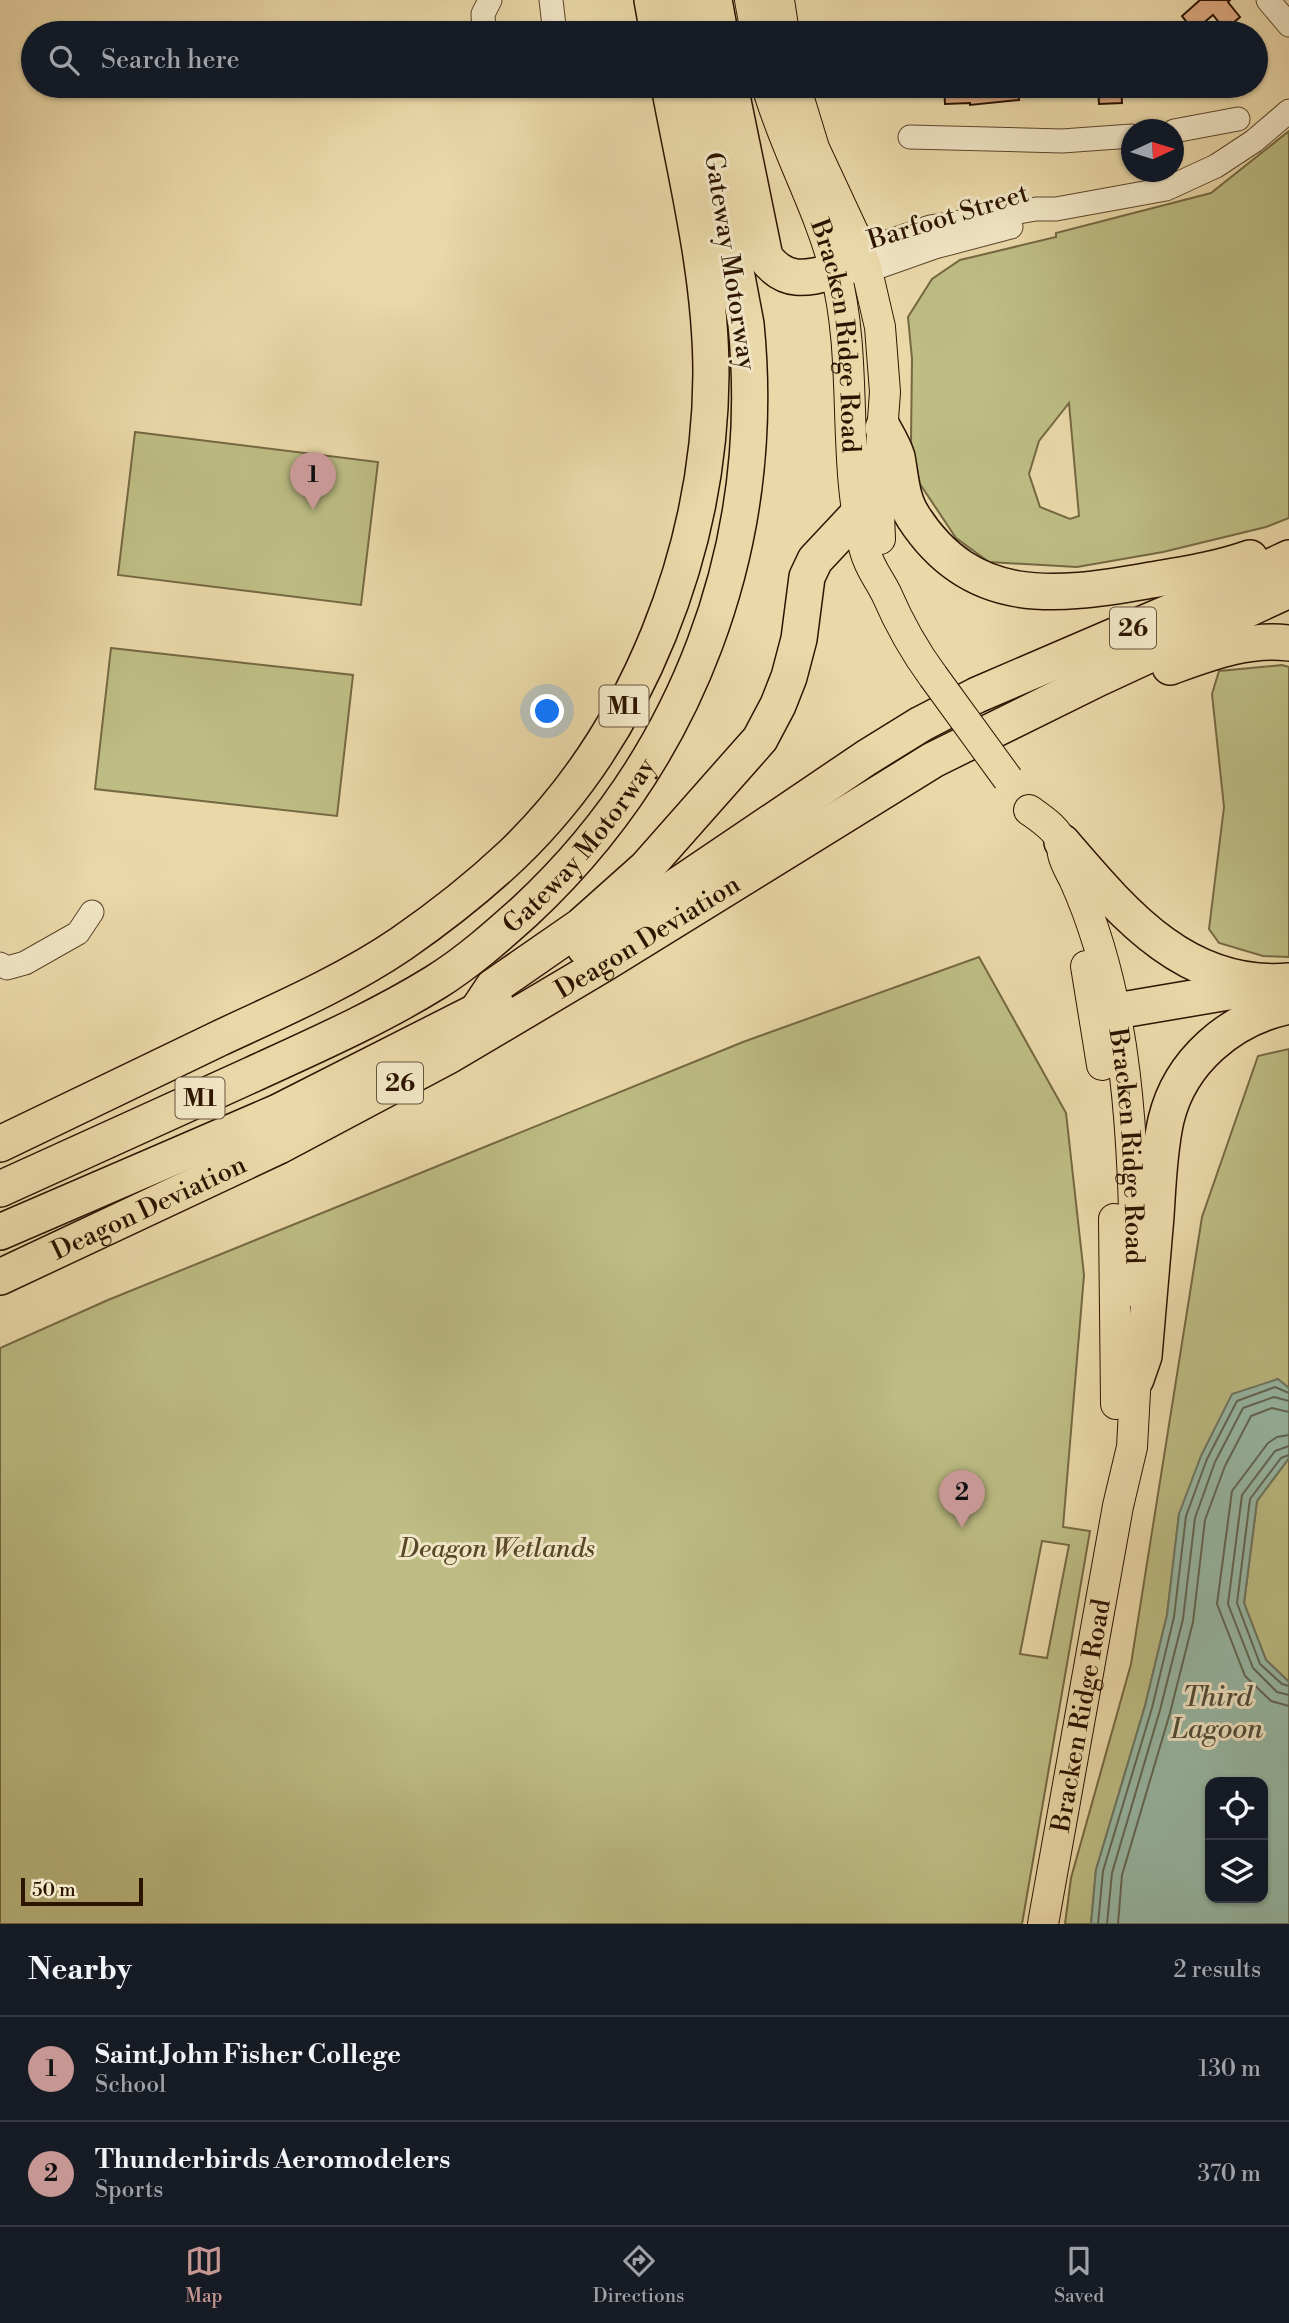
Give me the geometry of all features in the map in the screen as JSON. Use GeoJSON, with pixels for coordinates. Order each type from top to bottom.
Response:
{"type":"FeatureCollection","features":[{"type":"Feature","properties":{"kind":"highway"},"geometry":{"type":"LineString","coordinates":[[652,0],[656,21]]}},
{"type":"Feature","properties":{"kind":"highway"},"geometry":{"type":"LineString","coordinates":[[684,0],[688,21]]}},
{"type":"Feature","properties":{"kind":"highway"},"geometry":{"type":"LineString","coordinates":[[714,0],[718,21]]}},
{"type":"Feature","properties":{"kind":"highway","name":"Gateway Motorway"},"geometry":{"type":"LineString","coordinates":[[0,1144],[263,1018],[398,946],[456,903],[513,853],[558,803],[590,760],[625,705],[651,653],[677,586],[694,522],[706,457],[711,374],[707,297],[671,98]]}},
{"type":"Feature","properties":{"kind":"highway","name":"Gateway Motorway"},"geometry":{"type":"LineString","coordinates":[[0,1189],[320,1043],[438,981],[480,951],[541,896],[592,840],[640,776],[673,718],[704,649],[729,569],[742,502],[749,440],[750,363],[746,324],[703,98]]}},
{"type":"Feature","properties":{"kind":"highway"},"geometry":{"type":"LineString","coordinates":[[732,98],[765,257],[774,269],[796,278],[813,277],[854,265]]}},
{"type":"Feature","properties":{"kind":"highway"},"geometry":{"type":"LineString","coordinates":[[883,428],[896,455],[899,477],[912,515],[931,542],[955,563],[977,577],[1003,586],[1029,592],[1094,590],[1207,570],[1242,561],[1289,542]]}},
{"type":"Feature","properties":{"kind":"highway"},"geometry":{"type":"LineString","coordinates":[[475,1014],[493,986],[581,926],[646,868],[760,739],[789,677],[799,639],[807,577],[815,560],[859,513]]}},
{"type":"Feature","properties":{"kind":"highway","name":"Deagon Deviation"},"geometry":{"type":"LineString","coordinates":[[0,1233],[278,1112],[475,1014],[581,951],[866,758],[921,724],[977,695],[1289,558]]}},
{"type":"Feature","properties":{"kind":"highway","name":"Deagon Deviation"},"geometry":{"type":"LineString","coordinates":[[0,1277],[279,1146],[450,1055],[605,963],[922,767],[1022,716],[1289,590]]}},
{"type":"Feature","properties":{"kind":"highway"},"geometry":{"type":"LineString","coordinates":[[1022,716],[1054,717],[1155,673],[1232,646],[1258,642],[1289,643]]}},
{"type":"Feature","properties":{"kind":"highway"},"geometry":{"type":"LineString","coordinates":[[1062,842],[1138,923],[1168,948],[1193,964],[1214,973],[1273,981]]}},
{"type":"Feature","properties":{"kind":"highway"},"geometry":{"type":"LineString","coordinates":[[1107,1023],[1273,981]]}},
{"type":"Feature","properties":{"kind":"highway"},"geometry":{"type":"LineString","coordinates":[[1136,1380],[1144,1356],[1160,1167],[1170,1105],[1191,1067],[1227,1032],[1253,1016],[1289,1006]]}},
{"type":"Feature","properties":{"kind":"highway"},"geometry":{"type":"LineString","coordinates":[[1107,1023],[1239,1012],[1253,1016]]}},
{"type":"Feature","properties":{"kind":"main road"},"geometry":{"type":"LineString","coordinates":[[750,0],[754,21]]}},
{"type":"Feature","properties":{"kind":"main road"},"geometry":{"type":"LineString","coordinates":[[779,0],[782,21]]}},
{"type":"Feature","properties":{"kind":"main road","name":"Bracken Ridge Road"},"geometry":{"type":"LineString","coordinates":[[770,98],[818,221],[854,265],[849,353],[852,440],[863,542],[872,571],[885,591],[906,638],[1029,810],[1056,871],[1078,931],[1107,1023],[1131,1152],[1137,1324],[1132,1447],[1118,1506],[1042,1924]]}},
{"type":"Feature","properties":{"kind":"main road","name":"Bracken Ridge Road"},"geometry":{"type":"LineString","coordinates":[[799,98],[854,265],[880,327],[884,357],[878,511],[885,591]]}},
{"type":"Feature","properties":{"kind":"main road","name":"Bracken Ridge Road"},"geometry":{"type":"LineString","coordinates":[[1029,810],[1062,842],[1063,856],[1081,894],[1100,947],[1107,1023],[1114,1229],[1115,1446],[1118,1506]]}},
{"type":"Feature","properties":{"kind":"street"},"geometry":{"type":"LineString","coordinates":[[483,21],[483,15],[490,0]]}},
{"type":"Feature","properties":{"kind":"street"},"geometry":{"type":"LineString","coordinates":[[551,0],[553,21]]}},
{"type":"Feature","properties":{"kind":"street"},"geometry":{"type":"LineString","coordinates":[[1268,0],[1289,24]]}},
{"type":"Feature","properties":{"kind":"street","name":"Barfoot Street"},"geometry":{"type":"LineString","coordinates":[[1184,174],[1216,166],[1254,141],[1289,111]]}},
{"type":"Feature","properties":{"kind":"street"},"geometry":{"type":"LineString","coordinates":[[1184,129],[1238,119]]}},
{"type":"Feature","properties":{"kind":"street","name":"Barfoot Street"},"geometry":{"type":"LineString","coordinates":[[910,137],[1062,141],[1121,137]]}},
{"type":"Feature","properties":{"kind":"street","name":"Barfoot Street"},"geometry":{"type":"LineString","coordinates":[[854,265],[1039,221],[1056,209],[1155,182]]}},
{"type":"Feature","properties":{"kind":"street"},"geometry":{"type":"LineString","coordinates":[[0,964],[7,968],[25,963],[78,933],[92,912]]}},
{"type":"Feature","properties":{"kind":"green space"},"geometry":{"type":"Polygon","coordinates":[[[1289,131],[1289,518],[1266,527],[1163,552],[1077,567],[989,562],[956,538],[920,484],[911,442],[912,359],[908,317],[932,279],[960,260],[1056,237],[1056,233],[1211,193],[1289,131]],[[1069,403],[1039,441],[1029,474],[1040,507],[1070,519],[1079,516],[1069,403]]]}},
{"type":"Feature","properties":{"kind":"green space"},"geometry":{"type":"Polygon","coordinates":[[[135,432],[378,462],[361,605],[118,575],[135,432]]]}},
{"type":"Feature","properties":{"kind":"green space"},"geometry":{"type":"Polygon","coordinates":[[[111,648],[353,675],[337,816],[95,789],[111,648]]]}},
{"type":"Feature","properties":{"kind":"green space"},"geometry":{"type":"Polygon","coordinates":[[[1282,665],[1289,667],[1289,957],[1263,956],[1219,943],[1209,929],[1224,807],[1212,694],[1219,671],[1282,665]]]}},
{"type":"Feature","properties":{"kind":"green space","name":"Deagon Wetlands"},"geometry":{"type":"Polygon","coordinates":[[[979,957],[1066,1113],[1084,1275],[1063,1527],[1090,1531],[1022,1924],[0,1924],[0,1348],[108,1300],[743,1042],[979,957]],[[1042,1541],[1020,1654],[1047,1658],[1069,1545],[1042,1541]]]}},
{"type":"Feature","properties":{"kind":"green space"},"geometry":{"type":"Polygon","coordinates":[[[1289,1049],[1289,1388],[1277,1379],[1179,1514],[1167,1615],[1145,1706],[1096,1870],[1091,1924],[1065,1924],[1071,1878],[1131,1664],[1202,1217],[1258,1056],[1289,1049]]]}},
{"type":"Feature","properties":{"kind":"green space"},"geometry":{"type":"Polygon","coordinates":[[[1289,1458],[1289,1682],[1266,1660],[1244,1603],[1257,1501],[1289,1458]]]}},
{"type":"Feature","properties":{"kind":"water","name":"Third Lagoon"},"geometry":{"type":"Polygon","coordinates":[[[1278,1379],[1289,1388],[1289,1458],[1257,1501],[1244,1603],[1266,1660],[1289,1682],[1289,1924],[1091,1924],[1096,1870],[1145,1706],[1167,1615],[1179,1514],[1201,1456],[1232,1394],[1278,1379]]]}},
{"type":"Feature","properties":{"kind":"building"},"geometry":{"type":"Polygon","coordinates":[[[1200,0],[1230,0],[1228,2],[1240,17],[1235,21],[1218,21],[1213,15],[1206,21],[1186,21],[1182,16],[1200,0]]]}},
{"type":"Feature","properties":{"kind":"building"},"geometry":{"type":"Polygon","coordinates":[[[945,98],[1019,100],[970,105],[945,104],[945,98]]]}},
{"type":"Feature","properties":{"kind":"building"},"geometry":{"type":"Polygon","coordinates":[[[1099,98],[1122,98],[1122,103],[1099,104],[1099,98]]]}},
{"type":"Feature","properties":{"kind":"place","name":"Saint John Fisher College"},"geometry":{"type":"Point","coordinates":[313,510]}},
{"type":"Feature","properties":{"kind":"place","name":"Thunderbirds Aeromodelers"},"geometry":{"type":"Point","coordinates":[962,1528]}}]}
